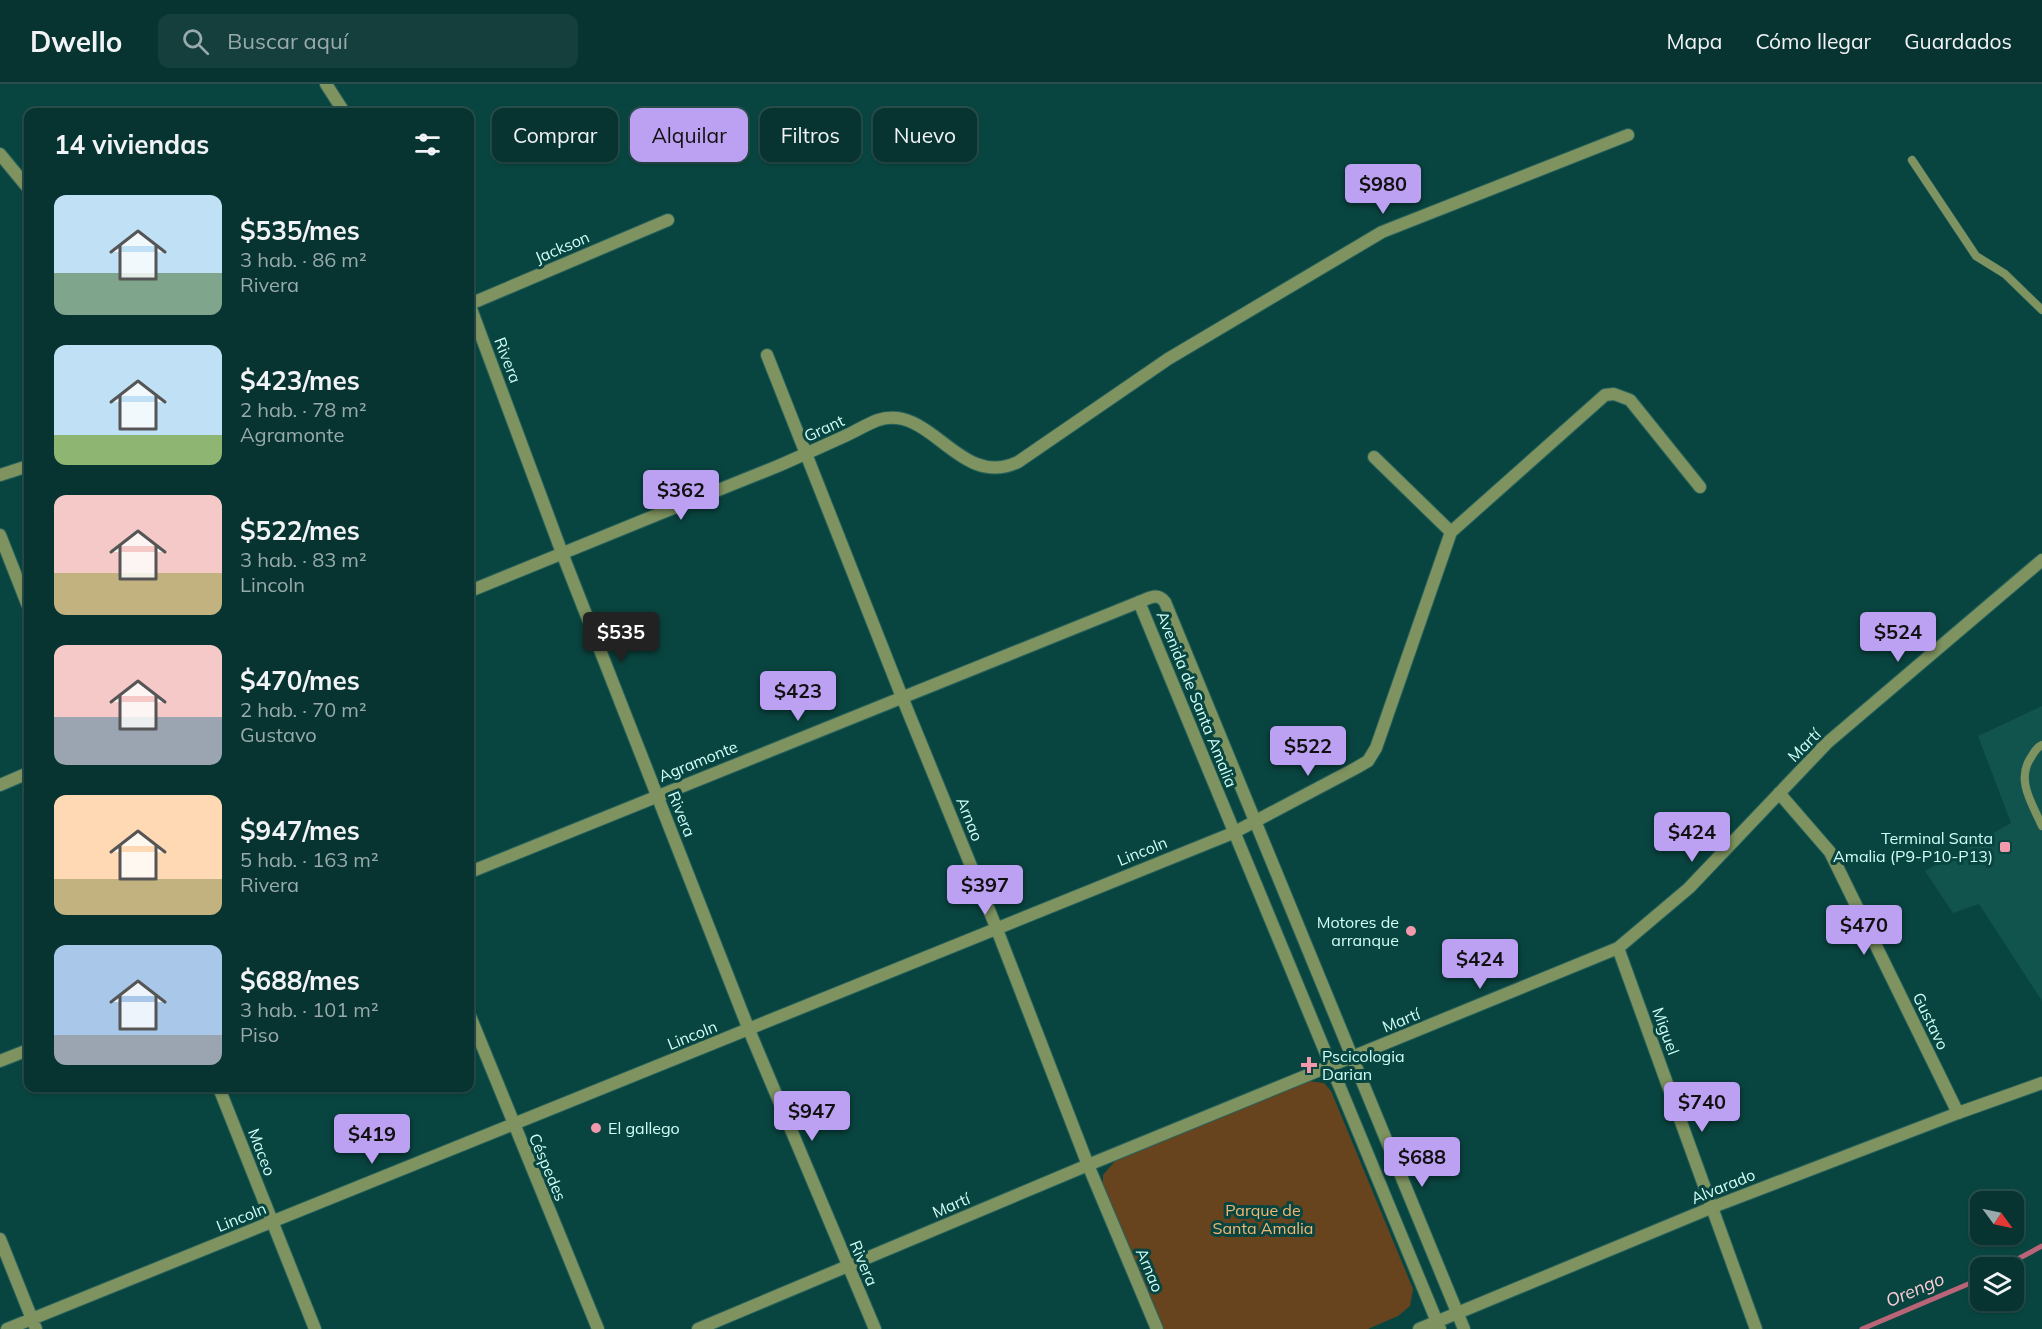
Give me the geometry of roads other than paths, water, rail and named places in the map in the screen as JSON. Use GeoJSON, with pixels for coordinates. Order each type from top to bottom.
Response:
{"type":"FeatureCollection","features":[{"type":"Feature","properties":{"kind":"street"},"geometry":{"type":"LineString","coordinates":[[326,84],[341,108]]}},
{"type":"Feature","properties":{"kind":"street","name":"Grant"},"geometry":{"type":"LineString","coordinates":[[474,589],[806,455],[879,420],[897,418],[912,422],[971,463],[990,469],[1005,468],[1018,462],[1168,359],[1382,232],[1628,135]]}},
{"type":"Feature","properties":{"kind":"street"},"geometry":{"type":"LineString","coordinates":[[0,154],[24,183]]}},
{"type":"Feature","properties":{"kind":"street","name":"Jackson"},"geometry":{"type":"LineString","coordinates":[[474,303],[668,220]]}},
{"type":"Feature","properties":{"kind":"street","name":"Rivera"},"geometry":{"type":"LineString","coordinates":[[474,316],[562,553],[749,1030],[875,1329]]}},
{"type":"Feature","properties":{"kind":"street","name":"Arnao"},"geometry":{"type":"LineString","coordinates":[[767,355],[996,927],[1088,1165],[1157,1329]]}},
{"type":"Feature","properties":{"kind":"street"},"geometry":{"type":"LineString","coordinates":[[1374,457],[1451,532],[1605,395],[1614,394],[1630,400],[1700,487]]}},
{"type":"Feature","properties":{"kind":"street"},"geometry":{"type":"LineString","coordinates":[[0,475],[24,467]]}},
{"type":"Feature","properties":{"kind":"street","name":"Lincoln"},"geometry":{"type":"LineString","coordinates":[[7,1329],[34,1324],[513,1124],[1233,832],[1356,768],[1368,760],[1376,748],[1451,532]]}},
{"type":"Feature","properties":{"kind":"street"},"geometry":{"type":"LineString","coordinates":[[0,535],[24,596]]}},
{"type":"Feature","properties":{"kind":"street","name":"Martí"},"geometry":{"type":"LineString","coordinates":[[698,1329],[1088,1165],[1618,948],[1689,888],[1827,743],[2042,560]]}},
{"type":"Feature","properties":{"kind":"street","name":"Avenida de Santa Amalia"},"geometry":{"type":"LineString","coordinates":[[1438,1326],[1139,602],[1155,596],[1165,602],[1464,1329]]}},
{"type":"Feature","properties":{"kind":"street","name":"Agramonte"},"geometry":{"type":"LineString","coordinates":[[474,870],[1139,602]]}},
{"type":"Feature","properties":{"kind":"street"},"geometry":{"type":"LineString","coordinates":[[0,785],[24,775]]}},
{"type":"Feature","properties":{"kind":"street","name":"Gustavo"},"geometry":{"type":"LineString","coordinates":[[1779,792],[1830,852],[1958,1113]]}},
{"type":"Feature","properties":{"kind":"street","name":"Miguel"},"geometry":{"type":"LineString","coordinates":[[1618,948],[1755,1329]]}},
{"type":"Feature","properties":{"kind":"street","name":"Céspedes"},"geometry":{"type":"LineString","coordinates":[[474,1026],[598,1329]]}},
{"type":"Feature","properties":{"kind":"street"},"geometry":{"type":"LineString","coordinates":[[0,1061],[24,1052]]}},
{"type":"Feature","properties":{"kind":"street","name":"Alvarado"},"geometry":{"type":"LineString","coordinates":[[1419,1329],[1438,1326],[1458,1314],[1713,1207],[2042,1083]]}},
{"type":"Feature","properties":{"kind":"street","name":"Maceo"},"geometry":{"type":"LineString","coordinates":[[221,1092],[315,1329]]}},
{"type":"Feature","properties":{"kind":"street"},"geometry":{"type":"LineString","coordinates":[[0,1239],[34,1324]]}},
{"type":"Feature","properties":{"kind":"lane"},"geometry":{"type":"LineString","coordinates":[[1912,160],[1976,256],[2005,274],[2042,310]]}},
{"type":"Feature","properties":{"kind":"lane"},"geometry":{"type":"LineString","coordinates":[[2042,745],[2037,747],[2026,765],[2024,784],[2042,826]]}},
{"type":"Feature","properties":{"kind":"waterway","name":"Orengo"},"geometry":{"type":"LineString","coordinates":[[2022,1257],[2042,1246]]}},
{"type":"Feature","properties":{"kind":"waterway","name":"Orengo"},"geometry":{"type":"LineString","coordinates":[[1862,1329],[1970,1283]]}},
{"type":"Feature","properties":{"kind":"place","name":"Terminal Santa Amalia (P9-P10-P13)"},"geometry":{"type":"Point","coordinates":[2005,847]}},
{"type":"Feature","properties":{"kind":"place","name":"Motores de arranque"},"geometry":{"type":"Point","coordinates":[1411,931]}},
{"type":"Feature","properties":{"kind":"place","name":"Pscicologia Darian"},"geometry":{"type":"Point","coordinates":[1309,1065]}},
{"type":"Feature","properties":{"kind":"place","name":"El gallego"},"geometry":{"type":"Point","coordinates":[596,1128]}},
{"type":"Feature","properties":{"kind":"park label","name":"Parque de Santa Amalia"},"geometry":{"type":"Point","coordinates":[1263,1219]}}]}
